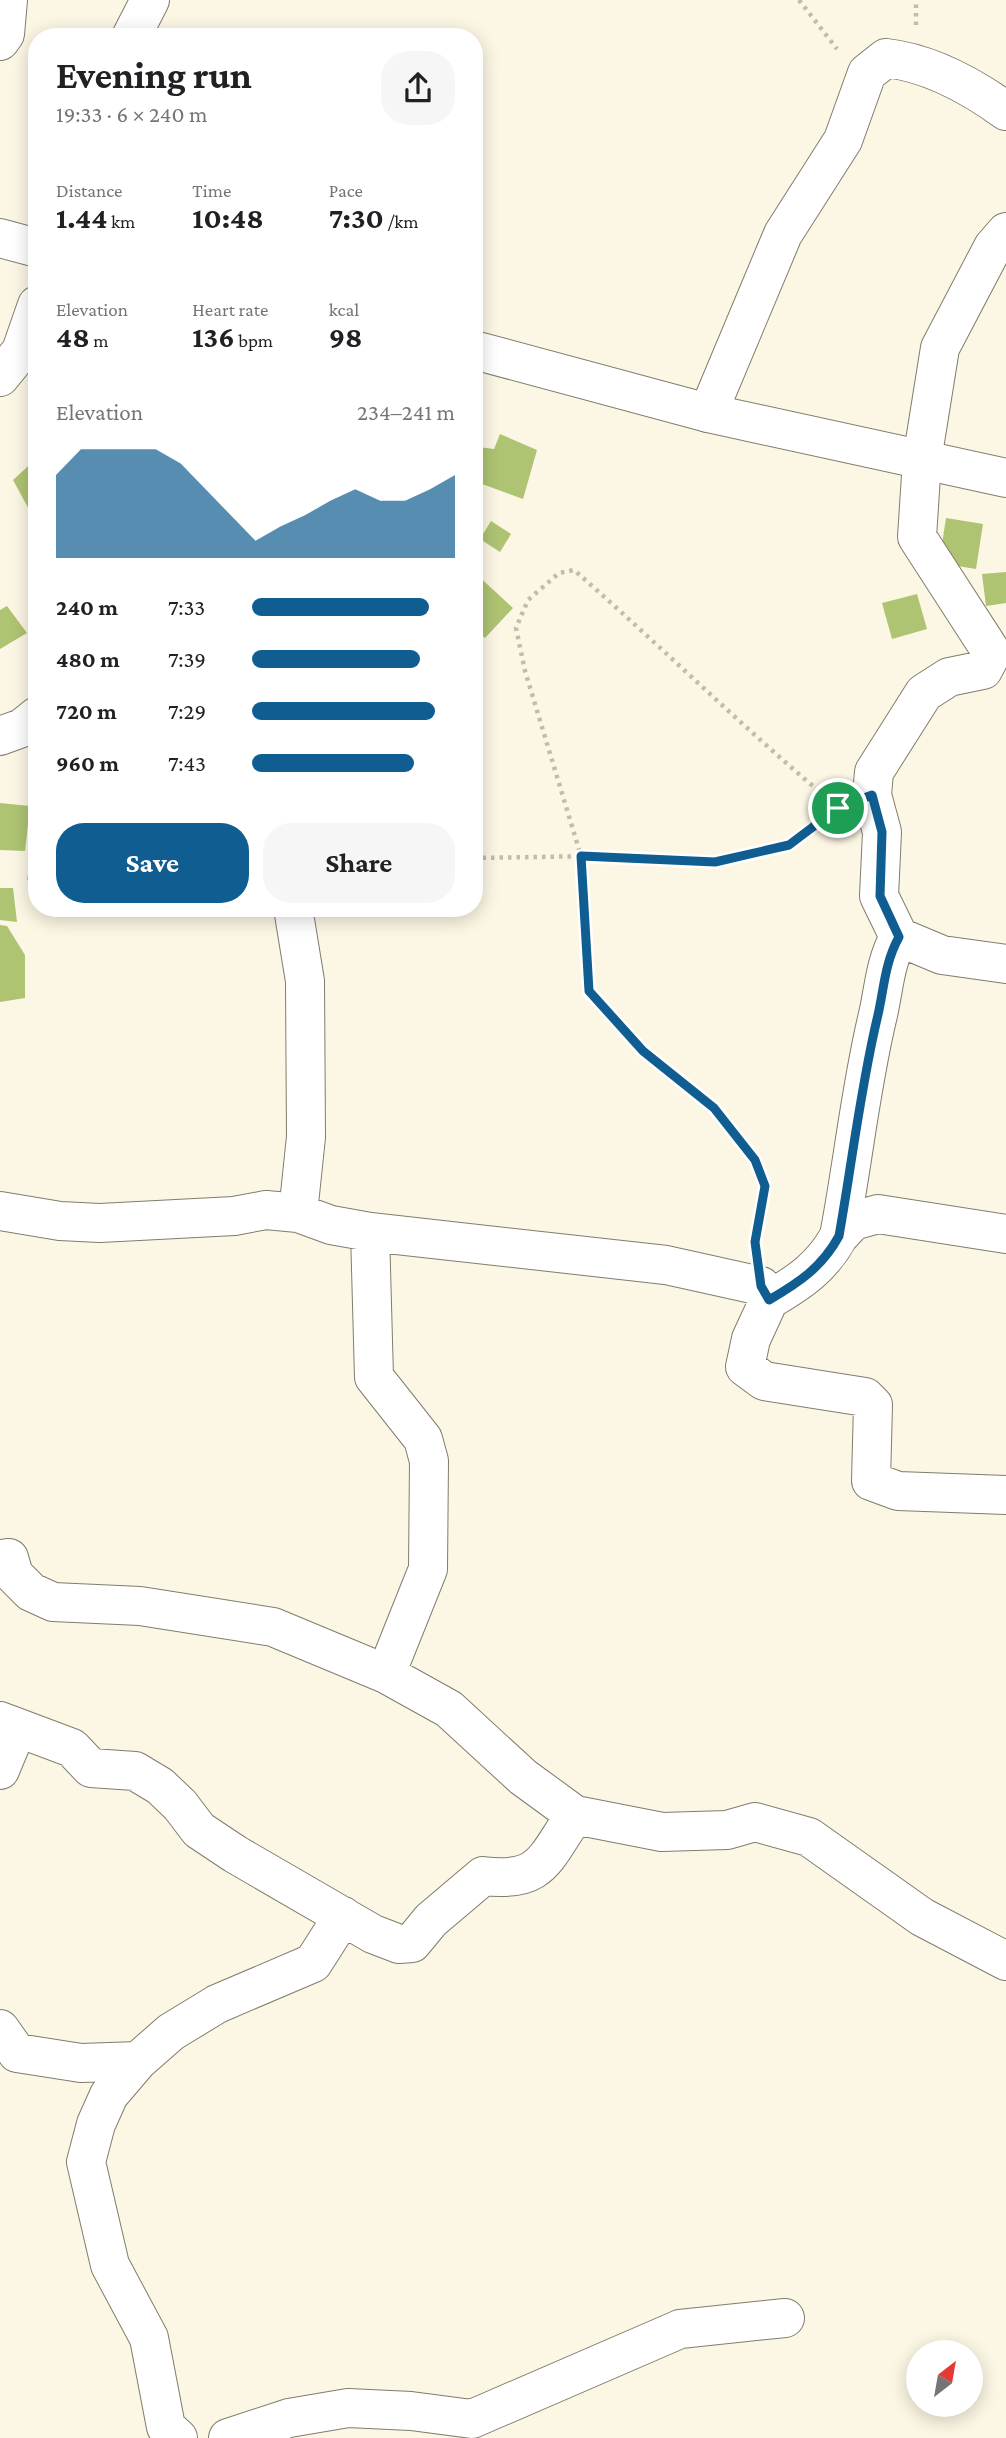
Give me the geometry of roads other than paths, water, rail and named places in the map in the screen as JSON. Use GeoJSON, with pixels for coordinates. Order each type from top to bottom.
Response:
{"type":"FeatureCollection","features":[{"type":"Feature","properties":{"kind":"street"},"geometry":{"type":"LineString","coordinates":[[0,41],[5,34],[8,0]]}},
{"type":"Feature","properties":{"kind":"street"},"geometry":{"type":"LineString","coordinates":[[136,28],[150,0]]}},
{"type":"Feature","properties":{"kind":"street"},"geometry":{"type":"LineString","coordinates":[[708,413],[783,233],[843,140],[867,74],[886,58],[915,61],[980,92],[1006,111]]}},
{"type":"Feature","properties":{"kind":"street"},"geometry":{"type":"LineString","coordinates":[[1006,232],[993,247],[940,348],[922,460],[917,537],[992,653],[983,670],[949,677],[924,692],[874,772],[872,795],[882,832],[880,896],[899,937],[942,955],[1006,964]]}},
{"type":"Feature","properties":{"kind":"street"},"geometry":{"type":"LineString","coordinates":[[0,238],[28,246]]}},
{"type":"Feature","properties":{"kind":"street"},"geometry":{"type":"LineString","coordinates":[[0,377],[21,351],[28,331]]}},
{"type":"Feature","properties":{"kind":"street"},"geometry":{"type":"LineString","coordinates":[[483,352],[708,413],[1006,478]]}},
{"type":"Feature","properties":{"kind":"street"},"geometry":{"type":"LineString","coordinates":[[0,736],[28,723]]}},
{"type":"Feature","properties":{"kind":"street"},"geometry":{"type":"LineString","coordinates":[[294,917],[305,981],[306,1138],[298,1213]]}},
{"type":"Feature","properties":{"kind":"street"},"geometry":{"type":"LineString","coordinates":[[839,1236],[867,1054],[878,1017],[883,978],[899,937]]}},
{"type":"Feature","properties":{"kind":"street"},"geometry":{"type":"LineString","coordinates":[[0,1211],[100,1223],[220,1217],[266,1210],[298,1213],[331,1225],[370,1232],[666,1265],[765,1293],[803,1281],[827,1258],[839,1236],[853,1221],[878,1214],[1006,1234]]}},
{"type":"Feature","properties":{"kind":"street"},"geometry":{"type":"LineString","coordinates":[[370,1232],[374,1377],[423,1439],[429,1461],[428,1569],[386,1674]]}},
{"type":"Feature","properties":{"kind":"street"},"geometry":{"type":"LineString","coordinates":[[765,1293],[745,1367],[764,1381],[865,1397],[873,1405],[870,1481],[898,1491],[1006,1495]]}},
{"type":"Feature","properties":{"kind":"street"},"geometry":{"type":"LineString","coordinates":[[0,1559],[9,1558],[14,1575],[31,1592],[53,1602],[139,1606],[273,1627],[386,1674],[449,1709],[523,1777],[575,1815],[662,1832],[727,1830],[755,1822],[809,1837],[922,1917],[1006,1961]]}},
{"type":"Feature","properties":{"kind":"street"},"geometry":{"type":"LineString","coordinates":[[0,1770],[9,1725],[72,1748],[92,1768],[135,1771],[160,1786],[180,1805],[199,1830],[343,1916],[399,1944],[412,1943],[431,1920],[483,1876],[510,1879],[528,1875],[542,1861],[575,1815]]}},
{"type":"Feature","properties":{"kind":"street"},"geometry":{"type":"LineString","coordinates":[[160,2434],[149,2338],[110,2265],[86,2162],[96,2124],[109,2095],[138,2061],[171,2032],[217,2004],[313,1963],[343,1916]]}},
{"type":"Feature","properties":{"kind":"street"},"geometry":{"type":"LineString","coordinates":[[0,2029],[17,2053],[81,2063],[138,2061]]}},
{"type":"Feature","properties":{"kind":"street"},"geometry":{"type":"LineString","coordinates":[[228,2438],[289,2418],[348,2408],[411,2411],[472,2419],[680,2329],[785,2318]]}}]}
